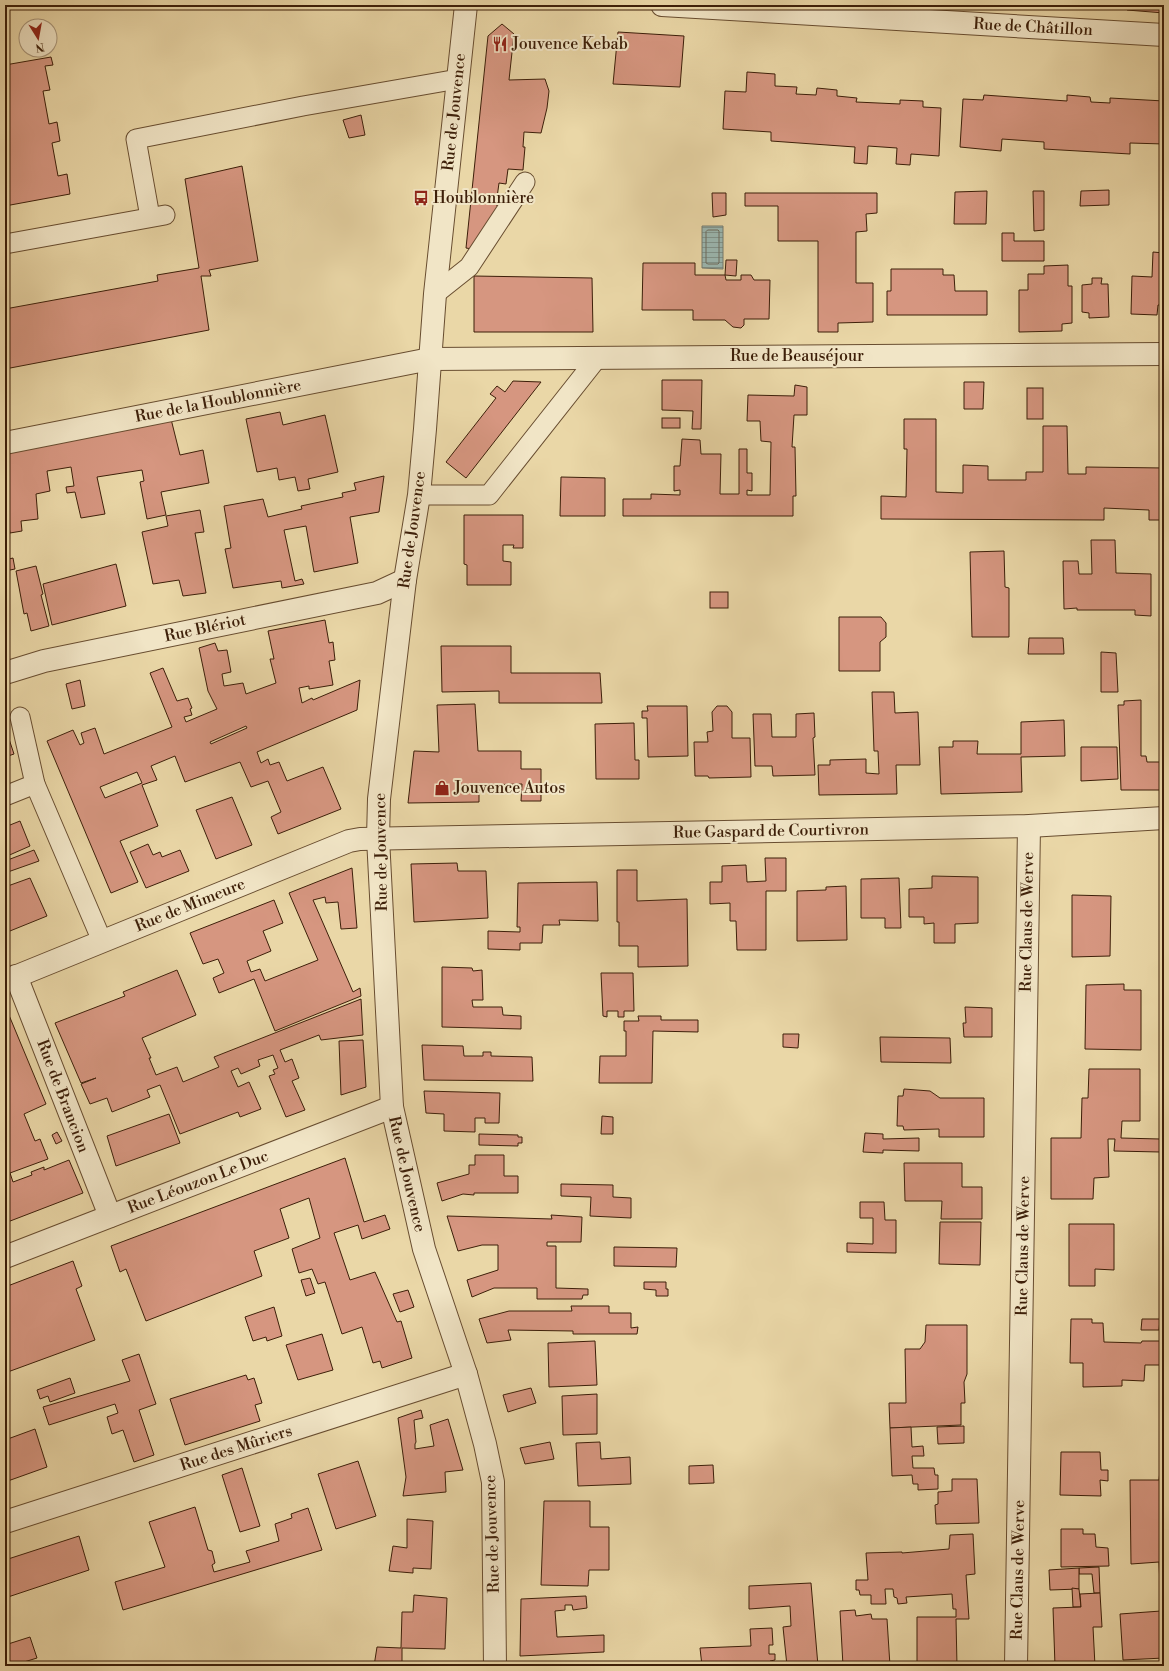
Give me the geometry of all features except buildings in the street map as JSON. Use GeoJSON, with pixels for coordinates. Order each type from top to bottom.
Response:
{"type":"FeatureCollection","features":[{"type":"Feature","properties":{"kind":"street","name":"Rue de Jouvence"},"geometry":{"type":"LineString","coordinates":[[466,5],[435,294],[419,495],[405,580],[379,799],[378,838],[392,1107],[424,1249],[466,1374],[485,1444],[493,1482],[495,1666]]}},
{"type":"Feature","properties":{"kind":"street","name":"Rue de Châtillon"},"geometry":{"type":"LineString","coordinates":[[662,5],[1164,35]]}},
{"type":"Feature","properties":{"kind":"street","name":"Rue de Beauséjour"},"geometry":{"type":"LineString","coordinates":[[430,359],[1164,354]]}},
{"type":"Feature","properties":{"kind":"street","name":"Rue de la Houblonnière"},"geometry":{"type":"LineString","coordinates":[[5,443],[430,359]]}},
{"type":"Feature","properties":{"kind":"street","name":"Rue Blériot"},"geometry":{"type":"LineString","coordinates":[[5,673],[44,661],[376,593],[405,580]]}},
{"type":"Feature","properties":{"kind":"street","name":"Rue Gaspard de Courtivron"},"geometry":{"type":"LineString","coordinates":[[378,838],[1029,826],[1164,818]]}},
{"type":"Feature","properties":{"kind":"street","name":"Rue Claus de Werve"},"geometry":{"type":"LineString","coordinates":[[1016,1666],[1029,826]]}},
{"type":"Feature","properties":{"kind":"street","name":"Rue de Mimeure"},"geometry":{"type":"LineString","coordinates":[[11,979],[349,841],[378,838]]}},
{"type":"Feature","properties":{"kind":"street","name":"Rue de Brancion"},"geometry":{"type":"LineString","coordinates":[[11,979],[110,1216]]}},
{"type":"Feature","properties":{"kind":"street","name":"Rue Léouzon Le Duc"},"geometry":{"type":"LineString","coordinates":[[5,1257],[392,1107]]}},
{"type":"Feature","properties":{"kind":"street","name":"Rue des Mûriers"},"geometry":{"type":"LineString","coordinates":[[5,1522],[466,1374]]}},
{"type":"Feature","properties":{"kind":"lane"},"geometry":{"type":"LineString","coordinates":[[5,244],[158,216],[136,139],[310,105],[458,79]]}},
{"type":"Feature","properties":{"kind":"lane"},"geometry":{"type":"LineString","coordinates":[[435,294],[469,267],[525,182]]}},
{"type":"Feature","properties":{"kind":"lane"},"geometry":{"type":"LineString","coordinates":[[419,495],[489,495],[598,357]]}},
{"type":"Feature","properties":{"kind":"lane"},"geometry":{"type":"LineString","coordinates":[[20,717],[35,784],[102,941]]}},
{"type":"Feature","properties":{"kind":"lane"},"geometry":{"type":"LineString","coordinates":[[5,796],[35,784]]}},
{"type":"Feature","properties":{"kind":"water"},"geometry":{"type":"Polygon","coordinates":[[[702,226],[723,226],[723,269],[702,268],[702,226]]]}},
{"type":"Feature","properties":{"kind":"place","name":"Jouvence Kebab"},"geometry":{"type":"Point","coordinates":[500,44]}},
{"type":"Feature","properties":{"kind":"place","name":"Houblonnière"},"geometry":{"type":"Point","coordinates":[421,198]}},
{"type":"Feature","properties":{"kind":"place","name":"Jouvence Autos"},"geometry":{"type":"Point","coordinates":[442,788]}}]}
